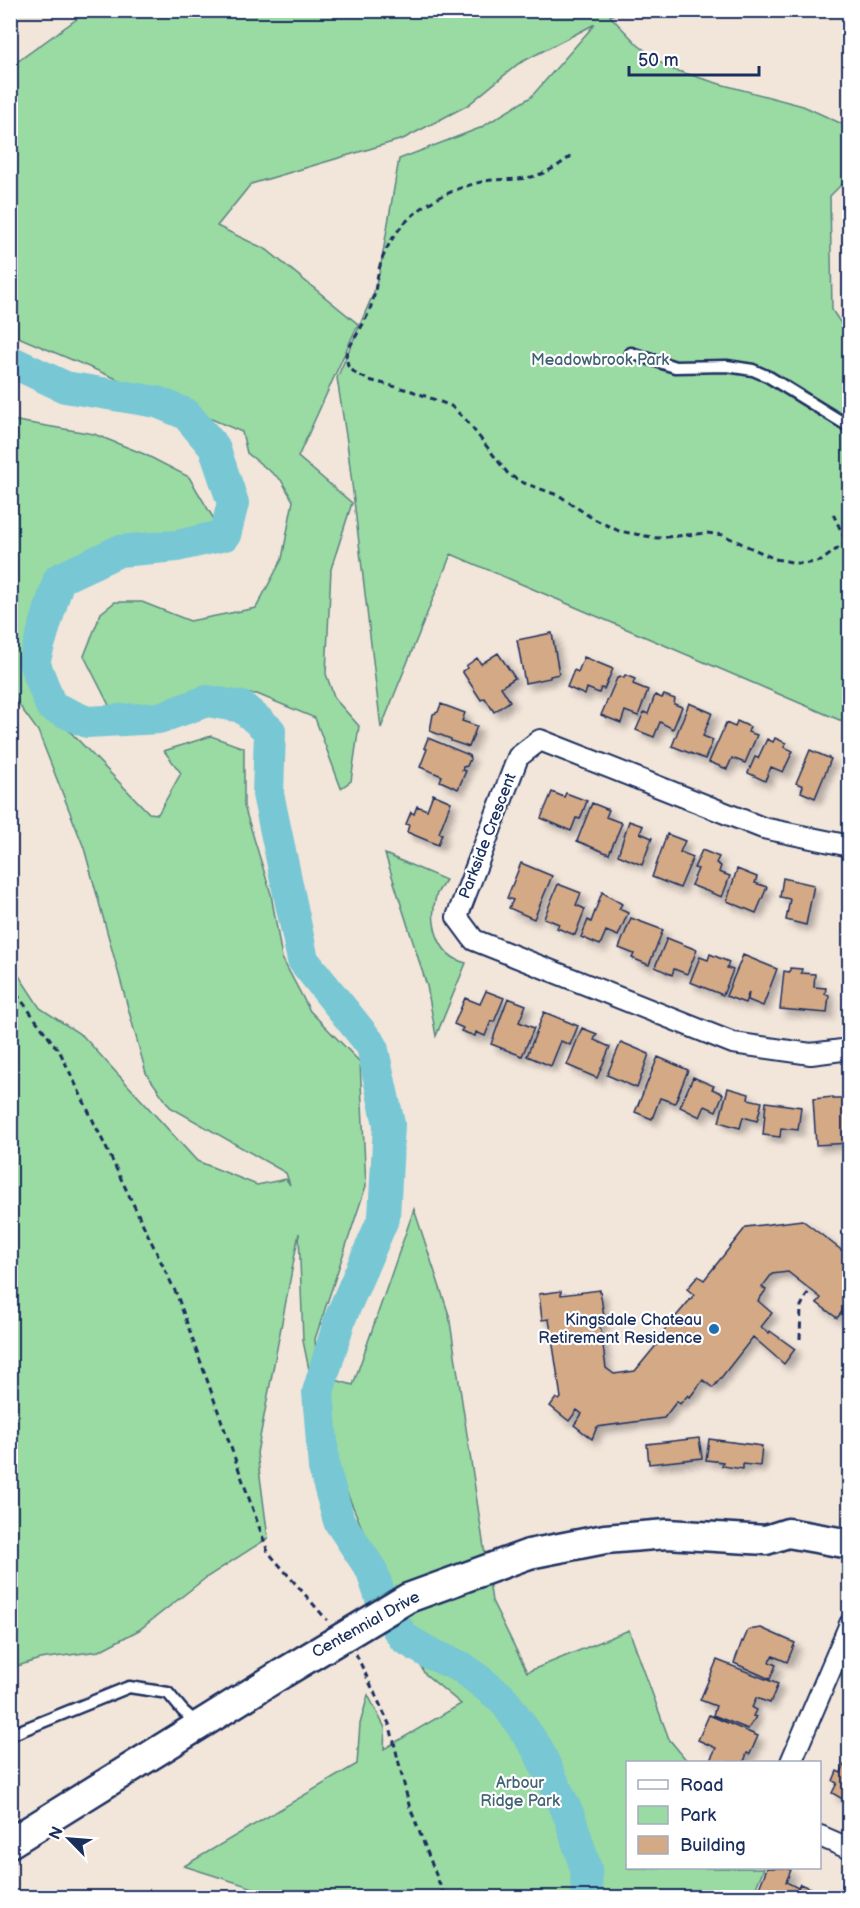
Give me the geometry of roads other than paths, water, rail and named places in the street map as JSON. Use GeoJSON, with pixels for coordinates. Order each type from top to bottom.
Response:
{"type":"FeatureCollection","features":[{"type":"Feature","properties":{"kind":"main road","name":"Centennial Drive"},"geometry":{"type":"LineString","coordinates":[[10,1843],[408,1598],[529,1554],[605,1539],[667,1534],[766,1540],[788,1533],[849,1544]]}},
{"type":"Feature","properties":{"kind":"main road","name":"Centennial Drive"},"geometry":{"type":"LineString","coordinates":[[766,1540],[787,1550],[849,1562]]}},
{"type":"Feature","properties":{"kind":"street","name":"Parkside Crescent"},"geometry":{"type":"LineString","coordinates":[[849,846],[763,828],[540,741],[518,757],[457,917],[474,940],[733,1043],[811,1054],[849,1048]]}},
{"type":"Feature","properties":{"kind":"street"},"geometry":{"type":"LineString","coordinates":[[791,1761],[849,1625]]}},
{"type":"Feature","properties":{"kind":"street"},"geometry":{"type":"LineString","coordinates":[[821,1837],[849,1849]]}},
{"type":"Feature","properties":{"kind":"lane"},"geometry":{"type":"LineString","coordinates":[[631,353],[675,367],[727,366],[753,370],[768,376],[849,426]]}},
{"type":"Feature","properties":{"kind":"lane"},"geometry":{"type":"LineString","coordinates":[[10,1735],[129,1688],[168,1693],[183,1711],[200,1725]]}},
{"type":"Feature","properties":{"kind":"waterway"},"geometry":{"type":"LineString","coordinates":[[10,361],[65,387],[157,402],[186,414],[214,447],[233,503],[225,535],[177,546],[119,551],[59,579],[34,662],[51,706],[87,722],[159,718],[207,701],[242,707],[270,731],[268,794],[303,960],[372,1046],[389,1124],[384,1217],[340,1319],[318,1392],[324,1468],[339,1521],[372,1571],[384,1608],[404,1638],[429,1653],[463,1668],[503,1699],[537,1748],[570,1818],[586,1869],[587,1898]]}},
{"type":"Feature","properties":{"kind":"place","name":"Kingsdale Chateau Retirement Residence"},"geometry":{"type":"Point","coordinates":[714,1329]}},
{"type":"Feature","properties":{"kind":"park label","name":"Meadowbrook Park"},"geometry":{"type":"Point","coordinates":[600,360]}},
{"type":"Feature","properties":{"kind":"park label","name":"Arbour Ridge Park"},"geometry":{"type":"Point","coordinates":[520,1792]}}]}
